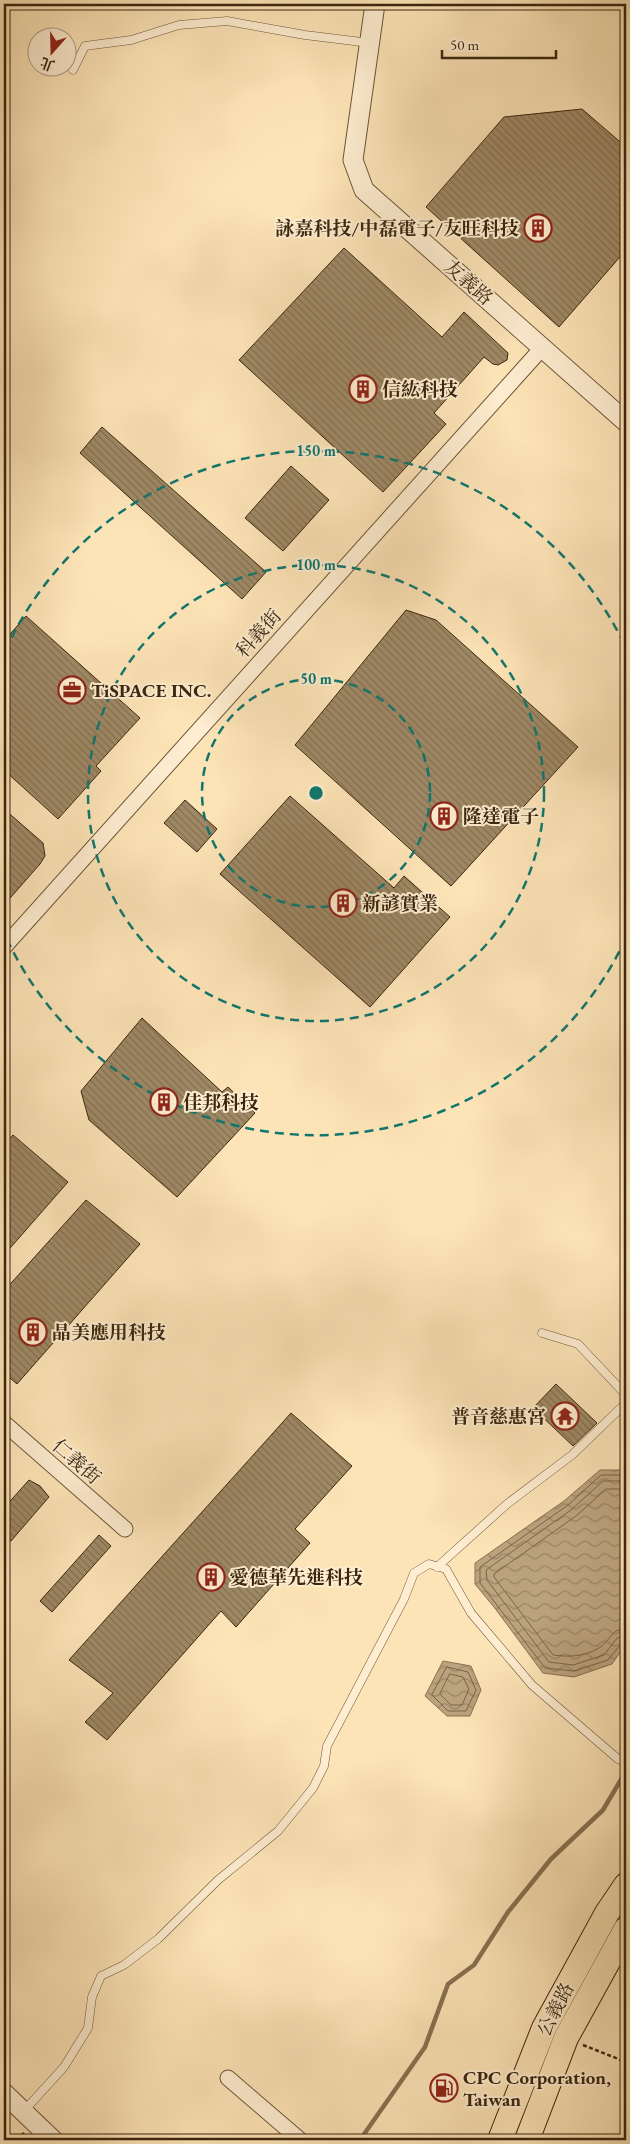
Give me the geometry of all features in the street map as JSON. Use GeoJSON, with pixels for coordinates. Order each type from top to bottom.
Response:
{"type":"FeatureCollection","features":[{"type":"Feature","properties":{"kind":"main road","name":"公義路"},"geometry":{"type":"LineString","coordinates":[[500,2140],[544,2028],[607,1913],[626,1885]]}},
{"type":"Feature","properties":{"kind":"main road","name":"公義路"},"geometry":{"type":"LineString","coordinates":[[527,2140],[566,2038],[626,1929]]}},
{"type":"Feature","properties":{"kind":"street","name":"友義路"},"geometry":{"type":"LineString","coordinates":[[375,4],[353,160],[364,190],[626,422]]}},
{"type":"Feature","properties":{"kind":"street","name":"科義街"},"geometry":{"type":"LineString","coordinates":[[4,947],[543,347]]}},
{"type":"Feature","properties":{"kind":"street","name":"仁義街"},"geometry":{"type":"LineString","coordinates":[[4,1423],[125,1528]]}},
{"type":"Feature","properties":{"kind":"street"},"geometry":{"type":"LineString","coordinates":[[228,2078],[300,2140]]}},
{"type":"Feature","properties":{"kind":"street"},"geometry":{"type":"LineString","coordinates":[[4,2092],[22,2112],[53,2140]]}},
{"type":"Feature","properties":{"kind":"lane"},"geometry":{"type":"LineString","coordinates":[[78,60],[85,46],[131,40],[179,24],[227,21],[305,35],[370,43]]}},
{"type":"Feature","properties":{"kind":"lane"},"geometry":{"type":"LineString","coordinates":[[542,1333],[578,1344],[626,1395]]}},
{"type":"Feature","properties":{"kind":"lane"},"geometry":{"type":"LineString","coordinates":[[437,1566],[507,1504],[572,1455],[626,1403]]}},
{"type":"Feature","properties":{"kind":"lane"},"geometry":{"type":"LineString","coordinates":[[22,2112],[64,2066],[88,2028],[92,1997],[101,1976],[124,1965],[158,1939],[218,1880],[278,1831],[313,1788],[324,1766],[327,1746],[404,1599],[414,1573],[429,1564],[446,1569],[471,1614],[532,1685],[618,1759],[626,1763]]}},
{"type":"Feature","properties":{"kind":"path"},"geometry":{"type":"LineString","coordinates":[[566,2038],[626,2062]]}},
{"type":"Feature","properties":{"kind":"water"},"geometry":{"type":"Polygon","coordinates":[[[600,1470],[626,1470],[626,1644],[612,1664],[574,1677],[543,1673],[475,1584],[475,1563],[564,1501],[600,1470]]]}},
{"type":"Feature","properties":{"kind":"water"},"geometry":{"type":"Polygon","coordinates":[[[443,1661],[471,1666],[481,1690],[470,1716],[447,1716],[425,1696],[443,1661]]]}},
{"type":"Feature","properties":{"kind":"building","name":"詠嘉科技/中磊電子/友旺科技"},"geometry":{"type":"Polygon","coordinates":[[[582,109],[626,147],[626,250],[559,327],[426,207],[504,117],[582,109]]]}},
{"type":"Feature","properties":{"kind":"building","name":"信紘科技"},"geometry":{"type":"Polygon","coordinates":[[[344,248],[442,337],[464,312],[508,353],[507,360],[498,365],[493,364],[484,357],[434,413],[446,424],[383,492],[239,360],[344,248]]]}},
{"type":"Feature","properties":{"kind":"building"},"geometry":{"type":"Polygon","coordinates":[[[102,427],[266,572],[242,599],[80,453],[102,427]]]}},
{"type":"Feature","properties":{"kind":"building"},"geometry":{"type":"Polygon","coordinates":[[[291,466],[329,500],[283,551],[245,518],[291,466]]]}},
{"type":"Feature","properties":{"kind":"building","name":"隆達電子"},"geometry":{"type":"Polygon","coordinates":[[[406,610],[436,620],[578,747],[451,886],[295,745],[406,610]]]}},
{"type":"Feature","properties":{"kind":"building"},"geometry":{"type":"Polygon","coordinates":[[[26,616],[140,718],[96,766],[101,771],[58,819],[4,770],[4,641],[26,616]]]}},
{"type":"Feature","properties":{"kind":"building","name":"新諺實業"},"geometry":{"type":"Polygon","coordinates":[[[290,796],[394,888],[404,876],[450,917],[370,1007],[220,874],[290,796]]]}},
{"type":"Feature","properties":{"kind":"building"},"geometry":{"type":"Polygon","coordinates":[[[185,800],[217,829],[197,852],[164,823],[185,800]]]}},
{"type":"Feature","properties":{"kind":"building"},"geometry":{"type":"Polygon","coordinates":[[[4,809],[43,843],[45,856],[4,905],[4,809]]]}},
{"type":"Feature","properties":{"kind":"building","name":"佳邦科技"},"geometry":{"type":"Polygon","coordinates":[[[142,1018],[222,1092],[228,1087],[255,1113],[177,1197],[89,1120],[81,1091],[142,1018]]]}},
{"type":"Feature","properties":{"kind":"building"},"geometry":{"type":"Polygon","coordinates":[[[13,1135],[68,1182],[4,1255],[4,1145],[13,1135]]]}},
{"type":"Feature","properties":{"kind":"building","name":"晶美應用科技"},"geometry":{"type":"Polygon","coordinates":[[[86,1200],[140,1244],[17,1384],[4,1373],[4,1291],[86,1200]]]}},
{"type":"Feature","properties":{"kind":"building","name":"普音慈惠宮"},"geometry":{"type":"Polygon","coordinates":[[[556,1384],[597,1423],[573,1446],[533,1408],[556,1384]]]}},
{"type":"Feature","properties":{"kind":"building","name":"愛德華先進科技"},"geometry":{"type":"Polygon","coordinates":[[[291,1413],[352,1466],[295,1529],[310,1543],[236,1627],[221,1611],[107,1740],[85,1722],[113,1693],[69,1660],[291,1413]]]}},
{"type":"Feature","properties":{"kind":"building"},"geometry":{"type":"Polygon","coordinates":[[[29,1480],[40,1486],[49,1497],[11,1541],[4,1535],[4,1508],[29,1480]]]}},
{"type":"Feature","properties":{"kind":"building"},"geometry":{"type":"Polygon","coordinates":[[[99,1535],[111,1546],[52,1612],[40,1601],[99,1535]]]}},
{"type":"Feature","properties":{"kind":"waterway"},"geometry":{"type":"LineString","coordinates":[[360,2140],[425,2047],[448,1984],[474,1965],[508,1912],[551,1859],[603,1810],[626,1771]]}},
{"type":"Feature","properties":{"kind":"place","name":"詠嘉科技/中磊電子/友旺科技"},"geometry":{"type":"Point","coordinates":[538,228]}},
{"type":"Feature","properties":{"kind":"place","name":"信紘科技"},"geometry":{"type":"Point","coordinates":[363,389]}},
{"type":"Feature","properties":{"kind":"place","name":"TiSPACE INC."},"geometry":{"type":"Point","coordinates":[72,690]}},
{"type":"Feature","properties":{"kind":"place","name":"隆達電子"},"geometry":{"type":"Point","coordinates":[444,816]}},
{"type":"Feature","properties":{"kind":"place","name":"新諺實業"},"geometry":{"type":"Point","coordinates":[343,903]}},
{"type":"Feature","properties":{"kind":"place","name":"佳邦科技"},"geometry":{"type":"Point","coordinates":[164,1102]}},
{"type":"Feature","properties":{"kind":"place","name":"晶美應用科技"},"geometry":{"type":"Point","coordinates":[33,1332]}},
{"type":"Feature","properties":{"kind":"place","name":"普音慈惠宮"},"geometry":{"type":"Point","coordinates":[565,1416]}},
{"type":"Feature","properties":{"kind":"place","name":"愛德華先進科技"},"geometry":{"type":"Point","coordinates":[211,1577]}},
{"type":"Feature","properties":{"kind":"place","name":"CPC Corporation, Taiwan"},"geometry":{"type":"Point","coordinates":[444,2088]}}]}
